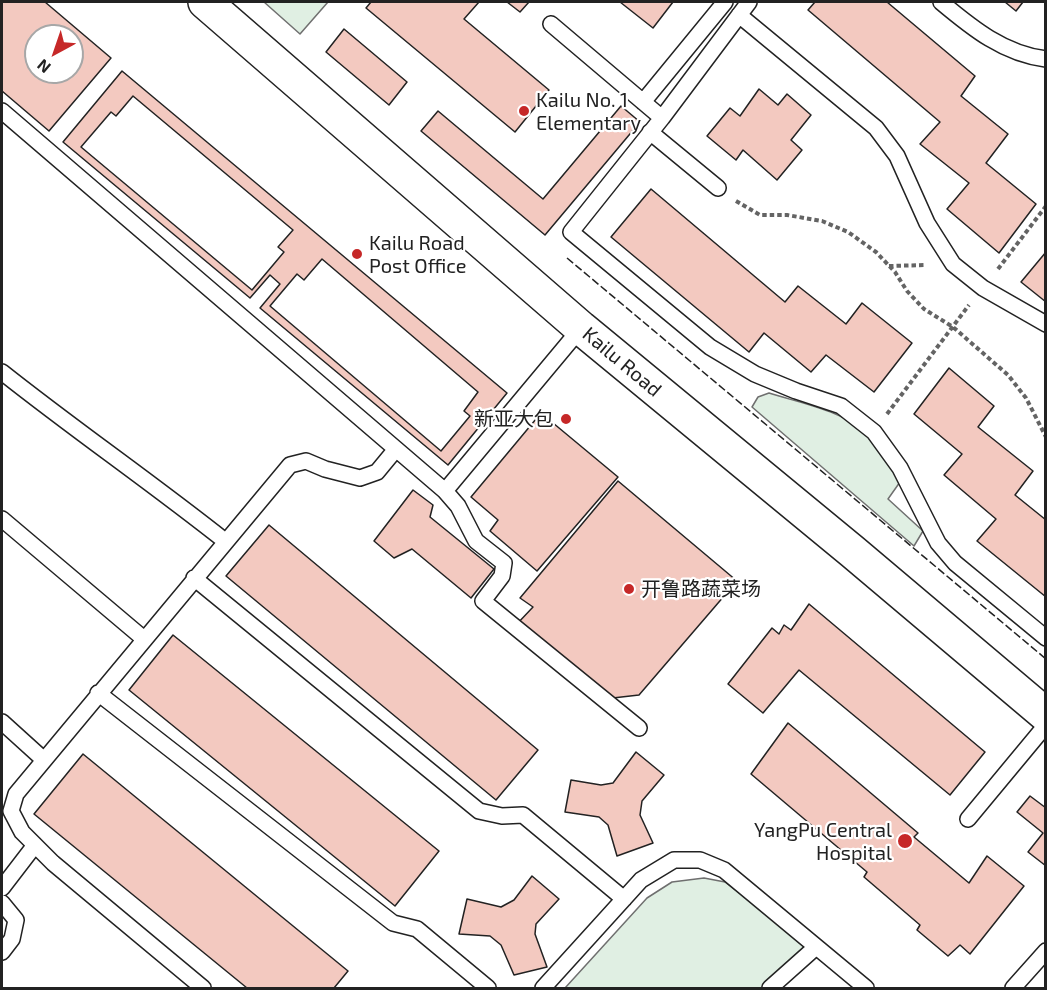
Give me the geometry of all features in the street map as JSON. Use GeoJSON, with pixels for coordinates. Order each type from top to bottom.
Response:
{"type":"FeatureCollection","features":[{"type":"Feature","properties":{"kind":"street","name":"Kailu Road"},"geometry":{"type":"LineString","coordinates":[[205,2],[581,328],[853,552],[1046,715]]}},
{"type":"Feature","properties":{"kind":"lane"},"geometry":{"type":"LineString","coordinates":[[643,102],[725,2]]}},
{"type":"Feature","properties":{"kind":"lane"},"geometry":{"type":"LineString","coordinates":[[749,2],[662,118],[571,231],[710,347],[755,374],[796,392],[841,406],[874,432],[900,468],[938,543],[955,563],[1046,638]]}},
{"type":"Feature","properties":{"kind":"lane"},"geometry":{"type":"LineString","coordinates":[[941,2],[993,42],[1034,58],[1046,59]]}},
{"type":"Feature","properties":{"kind":"lane"},"geometry":{"type":"LineString","coordinates":[[739,15],[876,128],[897,156],[927,223],[953,264],[982,288],[1046,324]]}},
{"type":"Feature","properties":{"kind":"lane"},"geometry":{"type":"LineString","coordinates":[[551,24],[662,118]]}},
{"type":"Feature","properties":{"kind":"lane"},"geometry":{"type":"LineString","coordinates":[[2,111],[445,491],[458,506],[476,541],[504,563],[502,576],[483,602],[639,728]]}},
{"type":"Feature","properties":{"kind":"lane"},"geometry":{"type":"LineString","coordinates":[[650,132],[718,188]]}},
{"type":"Feature","properties":{"kind":"lane"},"geometry":{"type":"LineString","coordinates":[[445,491],[581,328]]}},
{"type":"Feature","properties":{"kind":"lane"},"geometry":{"type":"LineString","coordinates":[[2,372],[67,424],[225,541]]}},
{"type":"Feature","properties":{"kind":"lane"},"geometry":{"type":"LineString","coordinates":[[203,988],[53,863],[22,832],[11,811],[16,794],[194,578],[291,465],[306,461],[325,469],[360,478],[377,472],[396,449]]}},
{"type":"Feature","properties":{"kind":"lane"},"geometry":{"type":"LineString","coordinates":[[2,519],[144,639]]}},
{"type":"Feature","properties":{"kind":"lane"},"geometry":{"type":"LineString","coordinates":[[194,578],[479,811],[502,816],[523,814],[624,899]]}},
{"type":"Feature","properties":{"kind":"lane"},"geometry":{"type":"LineString","coordinates":[[98,693],[393,923],[417,928],[488,988]]}},
{"type":"Feature","properties":{"kind":"lane"},"geometry":{"type":"LineString","coordinates":[[2,723],[44,760]]}},
{"type":"Feature","properties":{"kind":"lane"},"geometry":{"type":"LineString","coordinates":[[968,819],[1046,725]]}},
{"type":"Feature","properties":{"kind":"lane"},"geometry":{"type":"LineString","coordinates":[[2,888],[35,845]]}},
{"type":"Feature","properties":{"kind":"lane"},"geometry":{"type":"LineString","coordinates":[[543,988],[641,880],[674,860],[700,861],[724,870],[866,988]]}},
{"type":"Feature","properties":{"kind":"lane"},"geometry":{"type":"LineString","coordinates":[[2,903],[16,920],[12,939],[2,952]]}},
{"type":"Feature","properties":{"kind":"lane"},"geometry":{"type":"LineString","coordinates":[[770,988],[816,947]]}},
{"type":"Feature","properties":{"kind":"lane"},"geometry":{"type":"LineString","coordinates":[[1013,988],[1046,951]]}},
{"type":"Feature","properties":{"kind":"path"},"geometry":{"type":"LineString","coordinates":[[718,188],[760,215],[787,215],[822,221],[848,232],[889,266],[907,291],[924,309],[953,327],[1008,375],[1026,398],[1046,437]]}},
{"type":"Feature","properties":{"kind":"path"},"geometry":{"type":"LineString","coordinates":[[874,432],[1046,207]]}},
{"type":"Feature","properties":{"kind":"path"},"geometry":{"type":"LineString","coordinates":[[889,266],[953,264]]}},
{"type":"Feature","properties":{"kind":"green space"},"geometry":{"type":"Polygon","coordinates":[[[264,2],[328,2],[300,34],[264,2]]]}},
{"type":"Feature","properties":{"kind":"green space"},"geometry":{"type":"Polygon","coordinates":[[[769,393],[843,417],[868,434],[881,450],[900,482],[888,499],[923,531],[914,546],[752,407],[758,397],[769,393]]]}},
{"type":"Feature","properties":{"kind":"green space"},"geometry":{"type":"Polygon","coordinates":[[[704,878],[725,882],[809,946],[762,988],[565,988],[647,898],[672,882],[704,878]]]}},
{"type":"Feature","properties":{"kind":"building"},"geometry":{"type":"Polygon","coordinates":[[[2,2],[45,2],[71,24],[24,24],[24,84],[84,84],[84,35],[111,58],[49,131],[2,91],[2,2]]]}},
{"type":"Feature","properties":{"kind":"building"},"geometry":{"type":"Polygon","coordinates":[[[371,2],[479,2],[464,19],[549,90],[515,132],[366,8],[371,2]]]}},
{"type":"Feature","properties":{"kind":"building"},"geometry":{"type":"Polygon","coordinates":[[[507,2],[529,2],[520,12],[507,2]]]}},
{"type":"Feature","properties":{"kind":"building"},"geometry":{"type":"Polygon","coordinates":[[[620,2],[673,2],[653,28],[620,2]]]}},
{"type":"Feature","properties":{"kind":"building"},"geometry":{"type":"Polygon","coordinates":[[[815,2],[887,2],[975,76],[961,96],[1008,134],[986,163],[1036,204],[999,253],[947,209],[969,183],[920,144],[940,122],[808,10],[815,2]]]}},
{"type":"Feature","properties":{"kind":"building"},"geometry":{"type":"Polygon","coordinates":[[[1005,2],[1023,2],[1016,11],[1005,2]]]}},
{"type":"Feature","properties":{"kind":"building"},"geometry":{"type":"Polygon","coordinates":[[[344,29],[407,82],[389,105],[326,52],[344,29]]]}},
{"type":"Feature","properties":{"kind":"building"},"geometry":{"type":"Polygon","coordinates":[[[122,71],[507,393],[448,465],[260,308],[280,284],[270,275],[250,298],[63,142],[122,71]]]}},
{"type":"Feature","properties":{"kind":"building"},"geometry":{"type":"Polygon","coordinates":[[[759,89],[778,105],[787,94],[811,115],[791,140],[802,150],[777,180],[743,150],[736,160],[707,136],[730,108],[740,116],[759,89]]]}},
{"type":"Feature","properties":{"kind":"building"},"geometry":{"type":"Polygon","coordinates":[[[133,96],[293,230],[278,247],[284,252],[252,290],[81,147],[111,112],[116,116],[133,96]]]}},
{"type":"Feature","properties":{"kind":"building"},"geometry":{"type":"Polygon","coordinates":[[[621,106],[640,122],[545,235],[421,131],[438,111],[543,199],[621,106]]]}},
{"type":"Feature","properties":{"kind":"building"},"geometry":{"type":"Polygon","coordinates":[[[651,189],[785,302],[798,286],[846,324],[862,303],[912,343],[874,392],[826,355],[811,372],[764,333],[749,352],[611,237],[651,189]]]}},
{"type":"Feature","properties":{"kind":"building"},"geometry":{"type":"Polygon","coordinates":[[[1046,252],[1046,302],[1021,282],[1046,252]]]}},
{"type":"Feature","properties":{"kind":"building"},"geometry":{"type":"Polygon","coordinates":[[[322,259],[478,392],[464,411],[470,416],[441,451],[270,306],[297,274],[304,280],[322,259]]]}},
{"type":"Feature","properties":{"kind":"building"},"geometry":{"type":"Polygon","coordinates":[[[949,368],[994,406],[978,427],[1033,471],[1015,495],[1046,520],[1046,597],[977,541],[996,519],[944,475],[962,454],[914,414],[949,368]]]}},
{"type":"Feature","properties":{"kind":"building"},"geometry":{"type":"Polygon","coordinates":[[[541,413],[618,477],[537,571],[490,531],[498,520],[471,497],[541,413]]]}},
{"type":"Feature","properties":{"kind":"building","name":"开鲁路蔬菜场"},"geometry":{"type":"Polygon","coordinates":[[[618,481],[737,581],[639,695],[604,699],[516,625],[533,607],[520,598],[618,481]]]}},
{"type":"Feature","properties":{"kind":"building"},"geometry":{"type":"Polygon","coordinates":[[[413,490],[433,505],[430,517],[494,569],[471,598],[412,549],[394,558],[374,541],[413,490]]]}},
{"type":"Feature","properties":{"kind":"building"},"geometry":{"type":"Polygon","coordinates":[[[269,525],[538,750],[496,800],[226,576],[269,525]]]}},
{"type":"Feature","properties":{"kind":"building"},"geometry":{"type":"Polygon","coordinates":[[[809,604],[985,752],[950,795],[799,670],[763,713],[728,684],[772,628],[779,634],[784,625],[791,630],[809,604]]]}},
{"type":"Feature","properties":{"kind":"building"},"geometry":{"type":"Polygon","coordinates":[[[173,635],[439,851],[395,906],[129,690],[173,635]]]}},
{"type":"Feature","properties":{"kind":"building"},"geometry":{"type":"Polygon","coordinates":[[[788,723],[918,833],[914,837],[969,883],[987,856],[1024,886],[970,954],[960,945],[948,956],[917,930],[920,925],[864,877],[867,872],[751,774],[788,723]]]}},
{"type":"Feature","properties":{"kind":"building"},"geometry":{"type":"Polygon","coordinates":[[[636,752],[664,775],[642,801],[640,815],[653,843],[617,856],[608,825],[599,817],[565,812],[571,780],[601,785],[613,783],[636,752]]]}},
{"type":"Feature","properties":{"kind":"building"},"geometry":{"type":"Polygon","coordinates":[[[83,754],[348,971],[334,988],[247,988],[34,814],[83,754]]]}},
{"type":"Feature","properties":{"kind":"building"},"geometry":{"type":"Polygon","coordinates":[[[1030,796],[1046,808],[1046,866],[1028,852],[1043,833],[1017,812],[1030,796]]]}},
{"type":"Feature","properties":{"kind":"building"},"geometry":{"type":"Polygon","coordinates":[[[532,876],[559,899],[536,924],[535,934],[547,967],[514,975],[501,945],[490,936],[459,934],[467,899],[501,907],[514,900],[532,876]]]}},
{"type":"Feature","properties":{"kind":"fence"},"geometry":{"type":"LineString","coordinates":[[567,258],[1046,659]]}},
{"type":"Feature","properties":{"kind":"place","name":"Kailu No. 1 Elementary"},"geometry":{"type":"Point","coordinates":[524,111]}},
{"type":"Feature","properties":{"kind":"place","name":"Kailu Road Post Office"},"geometry":{"type":"Point","coordinates":[357,254]}},
{"type":"Feature","properties":{"kind":"place","name":"新亚大包"},"geometry":{"type":"Point","coordinates":[566,419]}},
{"type":"Feature","properties":{"kind":"place","name":"开鲁路蔬菜场"},"geometry":{"type":"Point","coordinates":[629,589]}},
{"type":"Feature","properties":{"kind":"place","name":"YangPu Central Hospital"},"geometry":{"type":"Point","coordinates":[905,841]}}]}
